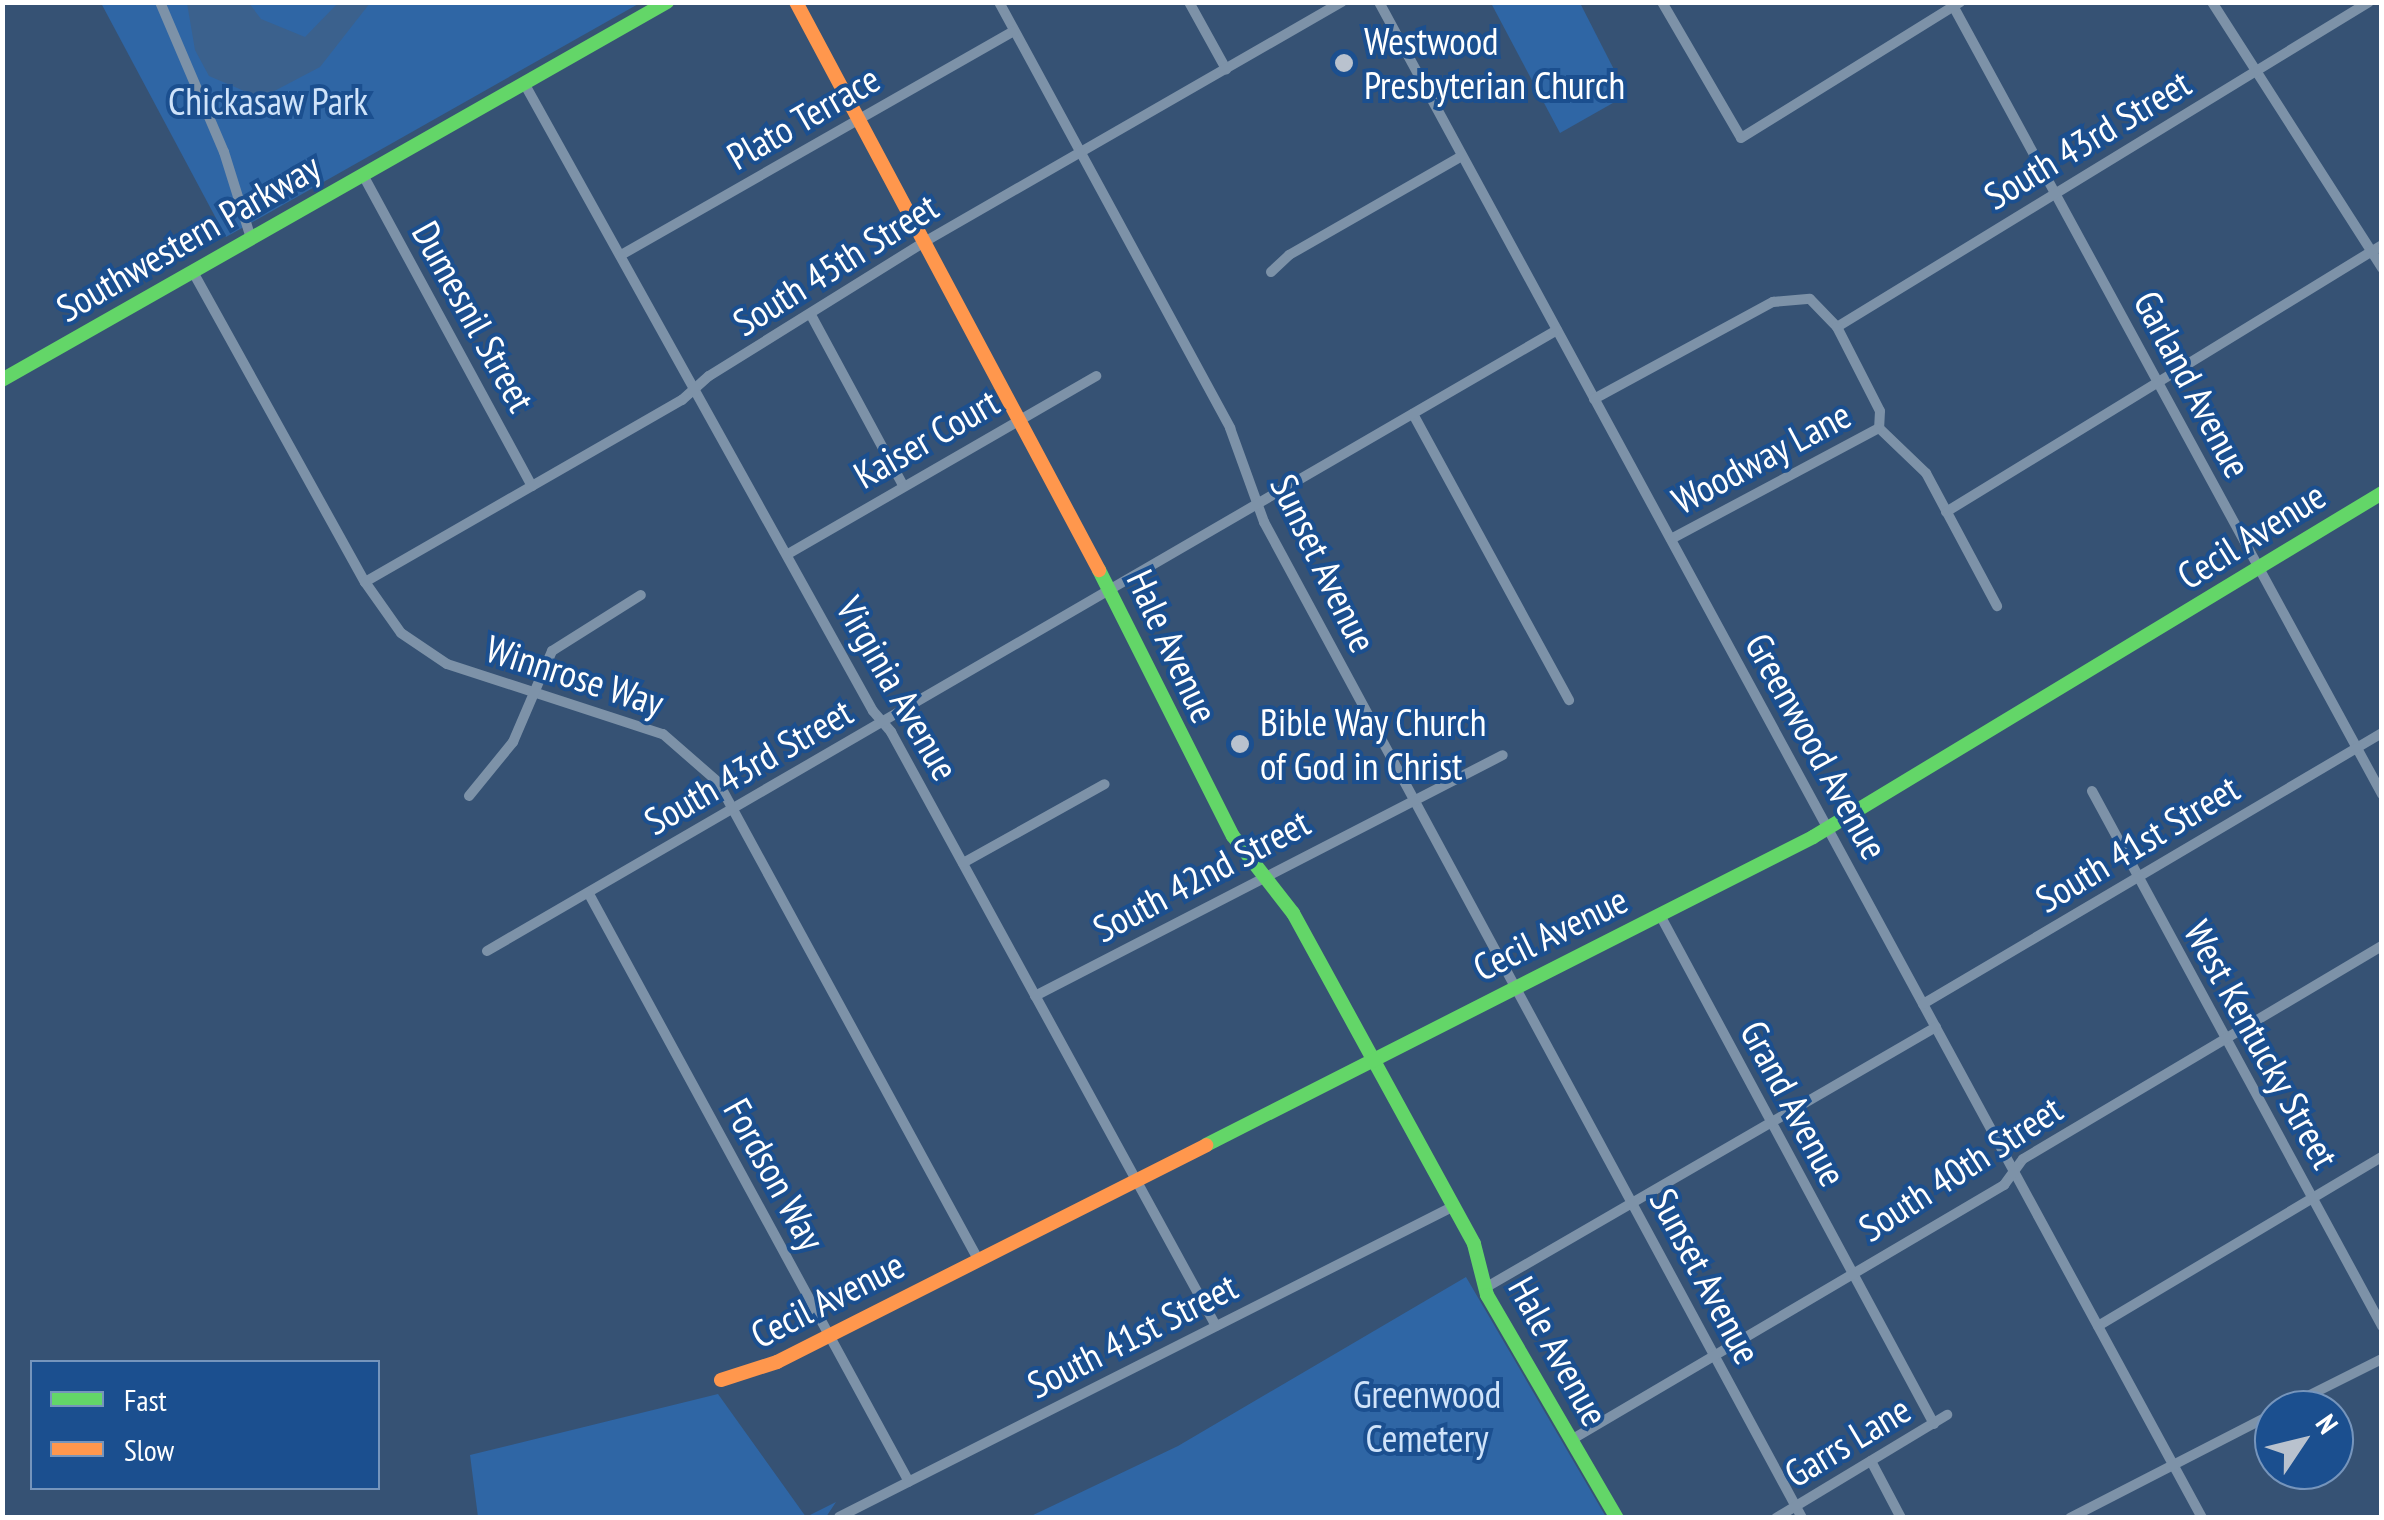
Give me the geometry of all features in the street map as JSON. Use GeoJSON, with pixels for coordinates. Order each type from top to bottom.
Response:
{"type":"FeatureCollection","features":[{"type":"Feature","properties":{"kind":"street"},"geometry":{"type":"LineString","coordinates":[[160,2],[224,152],[251,238]]}},
{"type":"Feature","properties":{"kind":"street","name":"Southwestern Parkway"},"geometry":{"type":"LineString","coordinates":[[2,380],[667,2]]}},
{"type":"Feature","properties":{"kind":"street","name":"Hale Avenue"},"geometry":{"type":"LineString","coordinates":[[796,2],[1021,418],[1233,836],[1293,912],[1474,1244],[1484,1288],[1617,1518]]}},
{"type":"Feature","properties":{"kind":"street","name":"Sunset Avenue"},"geometry":{"type":"LineString","coordinates":[[999,2],[1230,428],[1258,504],[1413,799],[1799,1512]]}},
{"type":"Feature","properties":{"kind":"street"},"geometry":{"type":"LineString","coordinates":[[1189,2],[1226,69]]}},
{"type":"Feature","properties":{"kind":"street","name":"South 45th Street"},"geometry":{"type":"LineString","coordinates":[[365,582],[694,390],[926,241],[1342,2]]}},
{"type":"Feature","properties":{"kind":"street","name":"Greenwood Avenue"},"geometry":{"type":"LineString","coordinates":[[1379,2],[2202,1518]]}},
{"type":"Feature","properties":{"kind":"street"},"geometry":{"type":"LineString","coordinates":[[1662,2],[1733,130],[1744,136],[1955,4]]}},
{"type":"Feature","properties":{"kind":"street"},"geometry":{"type":"LineString","coordinates":[[2212,2],[2376,248],[2382,268]]}},
{"type":"Feature","properties":{"kind":"street","name":"South 43rd Street"},"geometry":{"type":"LineString","coordinates":[[1837,326],[2369,2]]}},
{"type":"Feature","properties":{"kind":"street","name":"Garland Avenue"},"geometry":{"type":"LineString","coordinates":[[1955,4],[2382,794]]}},
{"type":"Feature","properties":{"kind":"street","name":"Plato Terrace"},"geometry":{"type":"LineString","coordinates":[[621,255],[1014,31]]}},
{"type":"Feature","properties":{"kind":"street","name":"Virginia Avenue"},"geometry":{"type":"LineString","coordinates":[[524,83],[962,863],[1216,1326]]}},
{"type":"Feature","properties":{"kind":"street"},"geometry":{"type":"LineString","coordinates":[[1271,272],[1289,254],[1462,156]]}},
{"type":"Feature","properties":{"kind":"street","name":"Dumesnil Street"},"geometry":{"type":"LineString","coordinates":[[363,175],[532,486]]}},
{"type":"Feature","properties":{"kind":"street"},"geometry":{"type":"LineString","coordinates":[[1946,512],[2376,248]]}},
{"type":"Feature","properties":{"kind":"street","name":"Winnrose Way"},"geometry":{"type":"LineString","coordinates":[[193,272],[388,618],[426,652],[663,734],[700,761],[734,809],[978,1259]]}},
{"type":"Feature","properties":{"kind":"street"},"geometry":{"type":"LineString","coordinates":[[1594,398],[1774,302],[1802,297],[1837,326],[1880,412],[1879,428],[1922,468],[1997,606]]}},
{"type":"Feature","properties":{"kind":"street"},"geometry":{"type":"LineString","coordinates":[[811,314],[903,485]]}},
{"type":"Feature","properties":{"kind":"street","name":"South 43rd Street"},"geometry":{"type":"LineString","coordinates":[[488,951],[1557,330]]}},
{"type":"Feature","properties":{"kind":"street","name":"Kaiser Court"},"geometry":{"type":"LineString","coordinates":[[788,554],[1096,376]]}},
{"type":"Feature","properties":{"kind":"street"},"geometry":{"type":"LineString","coordinates":[[1413,414],[1569,700]]}},
{"type":"Feature","properties":{"kind":"street","name":"Woodway Lane"},"geometry":{"type":"LineString","coordinates":[[1670,539],[1879,428]]}},
{"type":"Feature","properties":{"kind":"street","name":"Cecil Avenue"},"geometry":{"type":"LineString","coordinates":[[721,1380],[748,1375],[1828,828],[2382,493]]}},
{"type":"Feature","properties":{"kind":"street"},"geometry":{"type":"LineString","coordinates":[[469,796],[513,742],[561,642],[641,595]]}},
{"type":"Feature","properties":{"kind":"street","name":"South 41st Street"},"geometry":{"type":"LineString","coordinates":[[1923,1004],[2382,734]]}},
{"type":"Feature","properties":{"kind":"street","name":"South 42nd Street"},"geometry":{"type":"LineString","coordinates":[[1034,996],[1503,754]]}},
{"type":"Feature","properties":{"kind":"street"},"geometry":{"type":"LineString","coordinates":[[962,863],[1105,784]]}},
{"type":"Feature","properties":{"kind":"street","name":"West Kentucky Street"},"geometry":{"type":"LineString","coordinates":[[2092,791],[2382,1326]]}},
{"type":"Feature","properties":{"kind":"street","name":"Fordson Way"},"geometry":{"type":"LineString","coordinates":[[589,894],[909,1482]]}},
{"type":"Feature","properties":{"kind":"street","name":"Grand Avenue"},"geometry":{"type":"LineString","coordinates":[[1660,914],[1934,1424]]}},
{"type":"Feature","properties":{"kind":"street","name":"South 40th Street"},"geometry":{"type":"LineString","coordinates":[[1571,1440],[2004,1185],[2022,1158],[2382,946]]}},
{"type":"Feature","properties":{"kind":"street"},"geometry":{"type":"LineString","coordinates":[[1484,1288],[1936,1027]]}},
{"type":"Feature","properties":{"kind":"street"},"geometry":{"type":"LineString","coordinates":[[2098,1326],[2382,1157]]}},
{"type":"Feature","properties":{"kind":"street","name":"South 41st Street"},"geometry":{"type":"LineString","coordinates":[[839,1517],[1452,1207]]}},
{"type":"Feature","properties":{"kind":"street"},"geometry":{"type":"LineString","coordinates":[[2320,1390],[2382,1358]]}},
{"type":"Feature","properties":{"kind":"street","name":"Garrs Lane"},"geometry":{"type":"LineString","coordinates":[[1776,1518],[1799,1512],[1871,1461],[1948,1415]]}},
{"type":"Feature","properties":{"kind":"street"},"geometry":{"type":"LineString","coordinates":[[2070,1518],[2254,1423]]}},
{"type":"Feature","properties":{"kind":"street"},"geometry":{"type":"LineString","coordinates":[[1871,1461],[1902,1518]]}},
{"type":"Feature","properties":{"kind":"green space","name":"Chickasaw Park"},"geometry":{"type":"Polygon","coordinates":[[[101,3],[640,3],[226,237],[101,3]]]}},
{"type":"Feature","properties":{"kind":"green space"},"geometry":{"type":"Polygon","coordinates":[[[1491,3],[1580,3],[1627,95],[1560,133],[1491,3]]]}},
{"type":"Feature","properties":{"kind":"green space","name":"Greenwood Cemetery"},"geometry":{"type":"Polygon","coordinates":[[[1466,1277],[1606,1517],[1029,1517],[1178,1446],[1466,1277]]]}},
{"type":"Feature","properties":{"kind":"green space"},"geometry":{"type":"Polygon","coordinates":[[[718,1394],[806,1517],[478,1517],[470,1455],[718,1394]]]}},
{"type":"Feature","properties":{"kind":"green space"},"geometry":{"type":"Polygon","coordinates":[[[836,1502],[826,1517],[806,1517],[836,1502]]]}},
{"type":"Feature","properties":{"kind":"shaded area"},"geometry":{"type":"Polygon","coordinates":[[[187,3],[249,3],[261,19],[305,37],[338,3],[370,3],[320,67],[261,98],[209,76],[195,50],[187,3]]]}},
{"type":"Feature","properties":{"kind":"traffic: fast"},"geometry":{"type":"LineString","coordinates":[[2,380],[667,2]]}},
{"type":"Feature","properties":{"kind":"traffic: fast"},"geometry":{"type":"LineString","coordinates":[[1206,1145],[1813,837],[2382,493]]}},
{"type":"Feature","properties":{"kind":"traffic: fast"},"geometry":{"type":"LineString","coordinates":[[1099,570],[1233,836],[1293,913],[1474,1244],[1487,1295],[1617,1518]]}},
{"type":"Feature","properties":{"kind":"traffic: slow"},"geometry":{"type":"LineString","coordinates":[[796,2],[1099,570]]}},
{"type":"Feature","properties":{"kind":"traffic: slow"},"geometry":{"type":"LineString","coordinates":[[721,1380],[777,1362],[1206,1145]]}},
{"type":"Feature","properties":{"kind":"place","name":"Westwood Presbyterian Church"},"geometry":{"type":"Point","coordinates":[1344,63]}},
{"type":"Feature","properties":{"kind":"place","name":"Bible Way Church of God in Christ"},"geometry":{"type":"Point","coordinates":[1240,744]}}]}
